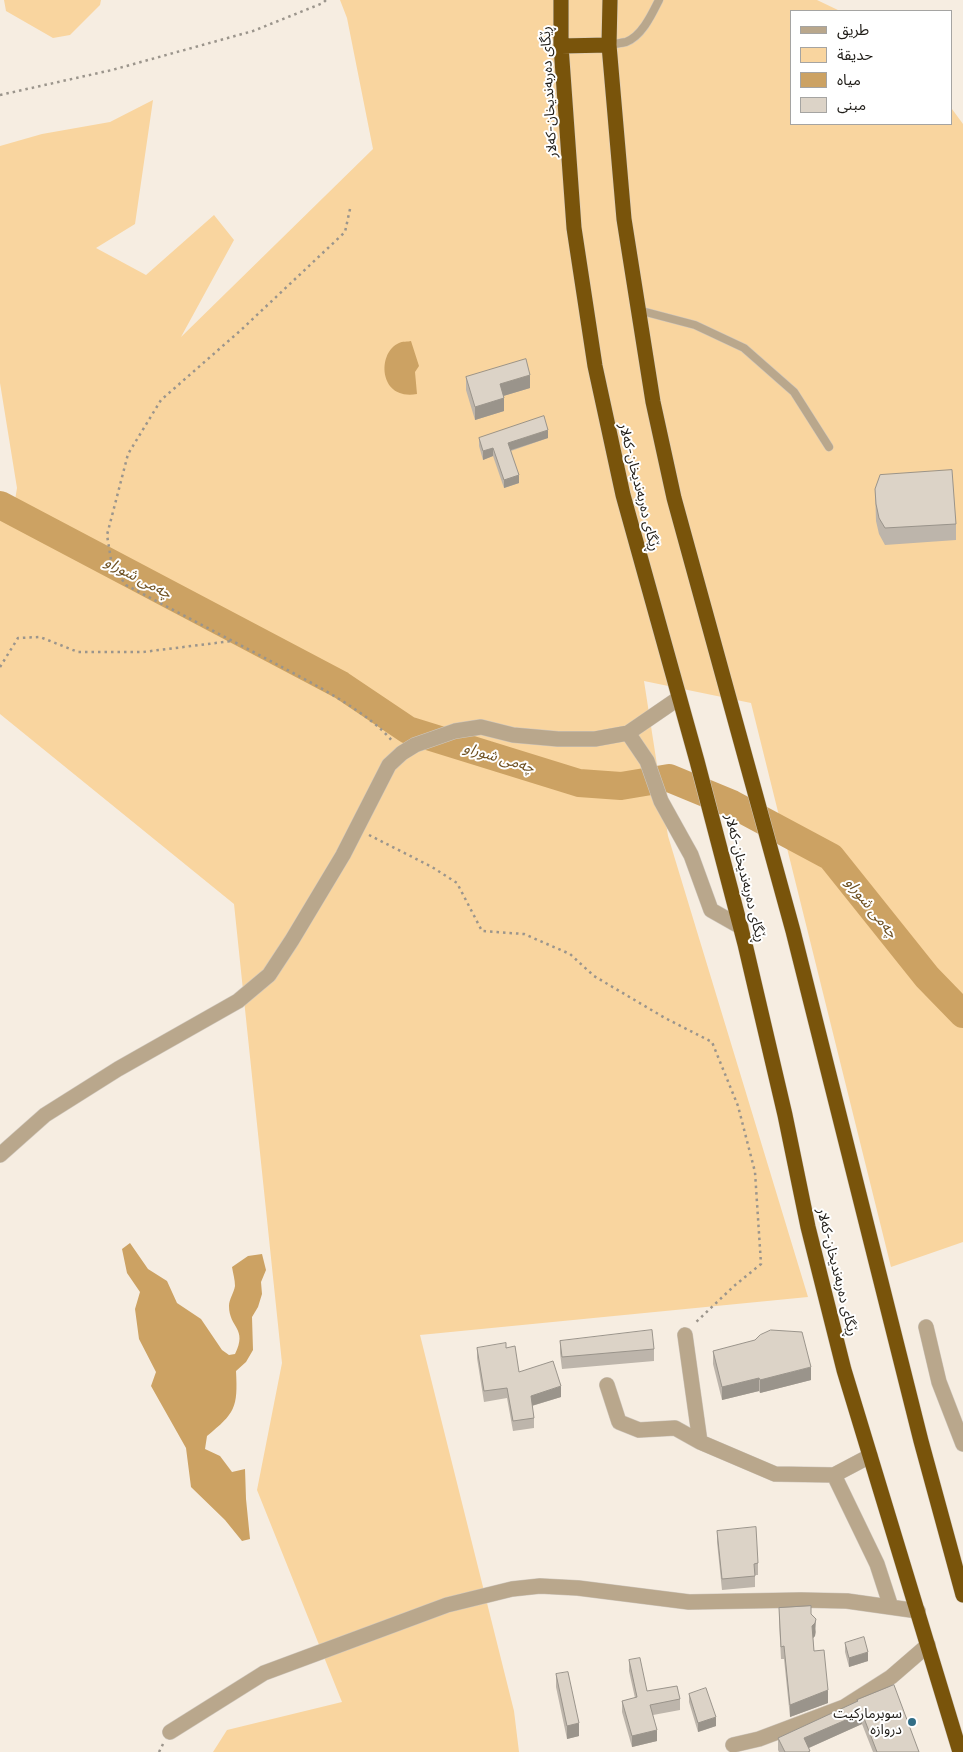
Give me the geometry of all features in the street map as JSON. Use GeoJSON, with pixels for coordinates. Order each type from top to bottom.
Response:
{"type":"FeatureCollection","features":[{"type":"Feature","properties":{"kind":"highway","name":"ڕێگای دەربەندیخان-کەلار"},"geometry":{"type":"LineString","coordinates":[[561,0],[562,46],[574,228],[595,366],[623,495],[741,926],[785,1116],[808,1227],[844,1370],[960,1752]]}},
{"type":"Feature","properties":{"kind":"highway"},"geometry":{"type":"LineString","coordinates":[[610,0],[609,45],[624,219],[653,402],[674,498],[793,931],[921,1442],[960,1575],[963,1595]]}},
{"type":"Feature","properties":{"kind":"highway"},"geometry":{"type":"LineString","coordinates":[[562,46],[609,45]]}},
{"type":"Feature","properties":{"kind":"street"},"geometry":{"type":"LineString","coordinates":[[0,1155],[45,1115],[118,1069],[238,1001],[269,975],[343,855],[389,765],[402,753],[415,745],[455,731],[481,728],[512,735],[558,739],[595,739],[628,734],[678,698]]}},
{"type":"Feature","properties":{"kind":"street"},"geometry":{"type":"LineString","coordinates":[[628,734],[647,761],[661,801],[690,855],[711,910],[741,926]]}},
{"type":"Feature","properties":{"kind":"street"},"geometry":{"type":"LineString","coordinates":[[926,1327],[939,1382],[963,1444]]}},
{"type":"Feature","properties":{"kind":"street"},"geometry":{"type":"LineString","coordinates":[[685,1335],[700,1442]]}},
{"type":"Feature","properties":{"kind":"street"},"geometry":{"type":"LineString","coordinates":[[608,1385],[619,1422],[639,1430],[675,1428],[700,1442],[775,1474],[834,1475],[870,1456]]}},
{"type":"Feature","properties":{"kind":"street"},"geometry":{"type":"LineString","coordinates":[[834,1475],[877,1564],[891,1607]]}},
{"type":"Feature","properties":{"kind":"street"},"geometry":{"type":"LineString","coordinates":[[170,1732],[264,1672],[438,1608],[512,1589],[540,1586],[578,1588],[689,1602],[838,1600],[918,1611]]}},
{"type":"Feature","properties":{"kind":"street"},"geometry":{"type":"LineString","coordinates":[[734,1745],[762,1746],[844,1707],[891,1677],[928,1645]]}},
{"type":"Feature","properties":{"kind":"lane"},"geometry":{"type":"LineString","coordinates":[[609,45],[626,42],[638,33],[653,13],[659,0]]}},
{"type":"Feature","properties":{"kind":"lane"},"geometry":{"type":"LineString","coordinates":[[638,310],[694,325],[744,348],[794,392],[830,447]]}},
{"type":"Feature","properties":{"kind":"path"},"geometry":{"type":"LineString","coordinates":[[0,95],[112,70],[253,31],[326,0]]}},
{"type":"Feature","properties":{"kind":"path"},"geometry":{"type":"LineString","coordinates":[[350,209],[345,232],[241,330],[161,400],[128,454],[107,535],[112,566],[126,585],[314,684],[387,734],[402,753]]}},
{"type":"Feature","properties":{"kind":"path"},"geometry":{"type":"LineString","coordinates":[[0,667],[18,638],[40,637],[78,652],[143,652],[232,641]]}},
{"type":"Feature","properties":{"kind":"path"},"geometry":{"type":"LineString","coordinates":[[357,829],[432,867],[457,883],[482,931],[524,934],[570,954],[594,976],[664,1018],[712,1042],[738,1106],[755,1172],[761,1264],[696,1321],[685,1335]]}},
{"type":"Feature","properties":{"kind":"green space"},"geometry":{"type":"Polygon","coordinates":[[[4,0],[101,0],[100,5],[70,35],[53,38],[6,11],[4,0]]]}},
{"type":"Feature","properties":{"kind":"green space"},"geometry":{"type":"Polygon","coordinates":[[[340,0],[817,0],[838,10],[790,10],[790,125],[953,125],[953,110],[963,124],[963,1242],[891,1267],[751,703],[644,681],[668,836],[808,1297],[420,1335],[514,1711],[519,1752],[213,1752],[227,1730],[342,1702],[257,1490],[282,1363],[234,904],[0,714],[0,519],[14,506],[17,488],[0,383],[0,146],[42,134],[110,122],[153,100],[135,224],[96,248],[146,275],[214,215],[234,240],[181,337],[373,149],[347,18],[340,0]]]}},
{"type":"Feature","properties":{"kind":"water"},"geometry":{"type":"Polygon","coordinates":[[[411,341],[419,366],[415,372],[417,394],[404,394],[395,390],[388,383],[385,365],[387,356],[392,348],[400,342],[411,341]]]}},
{"type":"Feature","properties":{"kind":"water"},"geometry":{"type":"Polygon","coordinates":[[[130,1243],[148,1269],[167,1281],[177,1303],[201,1319],[222,1350],[229,1355],[235,1354],[240,1339],[229,1306],[235,1286],[232,1267],[248,1256],[262,1254],[266,1270],[261,1282],[262,1294],[258,1307],[252,1317],[253,1350],[246,1362],[236,1371],[236,1394],[233,1409],[224,1421],[207,1436],[205,1449],[220,1456],[232,1472],[245,1469],[250,1539],[242,1541],[225,1520],[191,1487],[186,1448],[151,1386],[156,1372],[139,1339],[135,1309],[140,1292],[127,1273],[122,1249],[130,1243]]]}},
{"type":"Feature","properties":{"kind":"building"},"geometry":{"type":"Polygon","coordinates":[[[526,359],[530,375],[500,384],[504,398],[475,407],[466,377],[526,359]]]}},
{"type":"Feature","properties":{"kind":"building"},"geometry":{"type":"Polygon","coordinates":[[[544,416],[548,430],[508,443],[519,475],[504,480],[493,448],[483,451],[479,438],[544,416]]]}},
{"type":"Feature","properties":{"kind":"building"},"geometry":{"type":"Polygon","coordinates":[[[952,470],[956,524],[885,528],[879,518],[876,504],[875,489],[880,475],[952,470]]]}},
{"type":"Feature","properties":{"kind":"building"},"geometry":{"type":"Polygon","coordinates":[[[652,1330],[654,1349],[562,1357],[560,1341],[652,1330]]]}},
{"type":"Feature","properties":{"kind":"building"},"geometry":{"type":"Polygon","coordinates":[[[771,1330],[802,1332],[811,1367],[760,1380],[759,1378],[722,1387],[713,1351],[755,1340],[760,1335],[771,1330]]]}},
{"type":"Feature","properties":{"kind":"building"},"geometry":{"type":"Polygon","coordinates":[[[506,1343],[506,1348],[515,1346],[519,1372],[553,1361],[561,1386],[531,1396],[534,1418],[513,1421],[507,1388],[484,1391],[477,1348],[506,1343]]]}},
{"type":"Feature","properties":{"kind":"building"},"geometry":{"type":"Polygon","coordinates":[[[756,1527],[758,1563],[754,1564],[755,1576],[722,1579],[717,1531],[756,1527]]]}},
{"type":"Feature","properties":{"kind":"building"},"geometry":{"type":"Polygon","coordinates":[[[811,1606],[811,1614],[816,1619],[812,1626],[814,1651],[824,1650],[828,1690],[790,1705],[784,1646],[781,1647],[779,1608],[811,1606]]]}},
{"type":"Feature","properties":{"kind":"building"},"geometry":{"type":"Polygon","coordinates":[[[864,1637],[868,1652],[849,1658],[845,1643],[864,1637]]]}},
{"type":"Feature","properties":{"kind":"building"},"geometry":{"type":"Polygon","coordinates":[[[640,1658],[647,1691],[677,1686],[680,1699],[650,1705],[657,1730],[632,1736],[622,1701],[637,1697],[629,1660],[640,1658]]]}},
{"type":"Feature","properties":{"kind":"building"},"geometry":{"type":"Polygon","coordinates":[[[568,1672],[579,1723],[567,1726],[556,1674],[568,1672]]]}},
{"type":"Feature","properties":{"kind":"building"},"geometry":{"type":"Polygon","coordinates":[[[894,1685],[919,1752],[877,1752],[862,1713],[804,1738],[810,1751],[785,1752],[778,1738],[857,1700],[894,1685]]]}},
{"type":"Feature","properties":{"kind":"building"},"geometry":{"type":"Polygon","coordinates":[[[706,1688],[716,1717],[698,1723],[689,1694],[706,1688]]]}},
{"type":"Feature","properties":{"kind":"waterway","name":"چەمی شوراو"},"geometry":{"type":"LineString","coordinates":[[0,505],[341,685],[408,730],[579,783],[621,786],[669,778],[732,804],[831,857],[927,977],[963,1014]]}},
{"type":"Feature","properties":{"kind":"place","name":"سوبرماركيت دروازه"},"geometry":{"type":"Point","coordinates":[912,1722]}}]}
